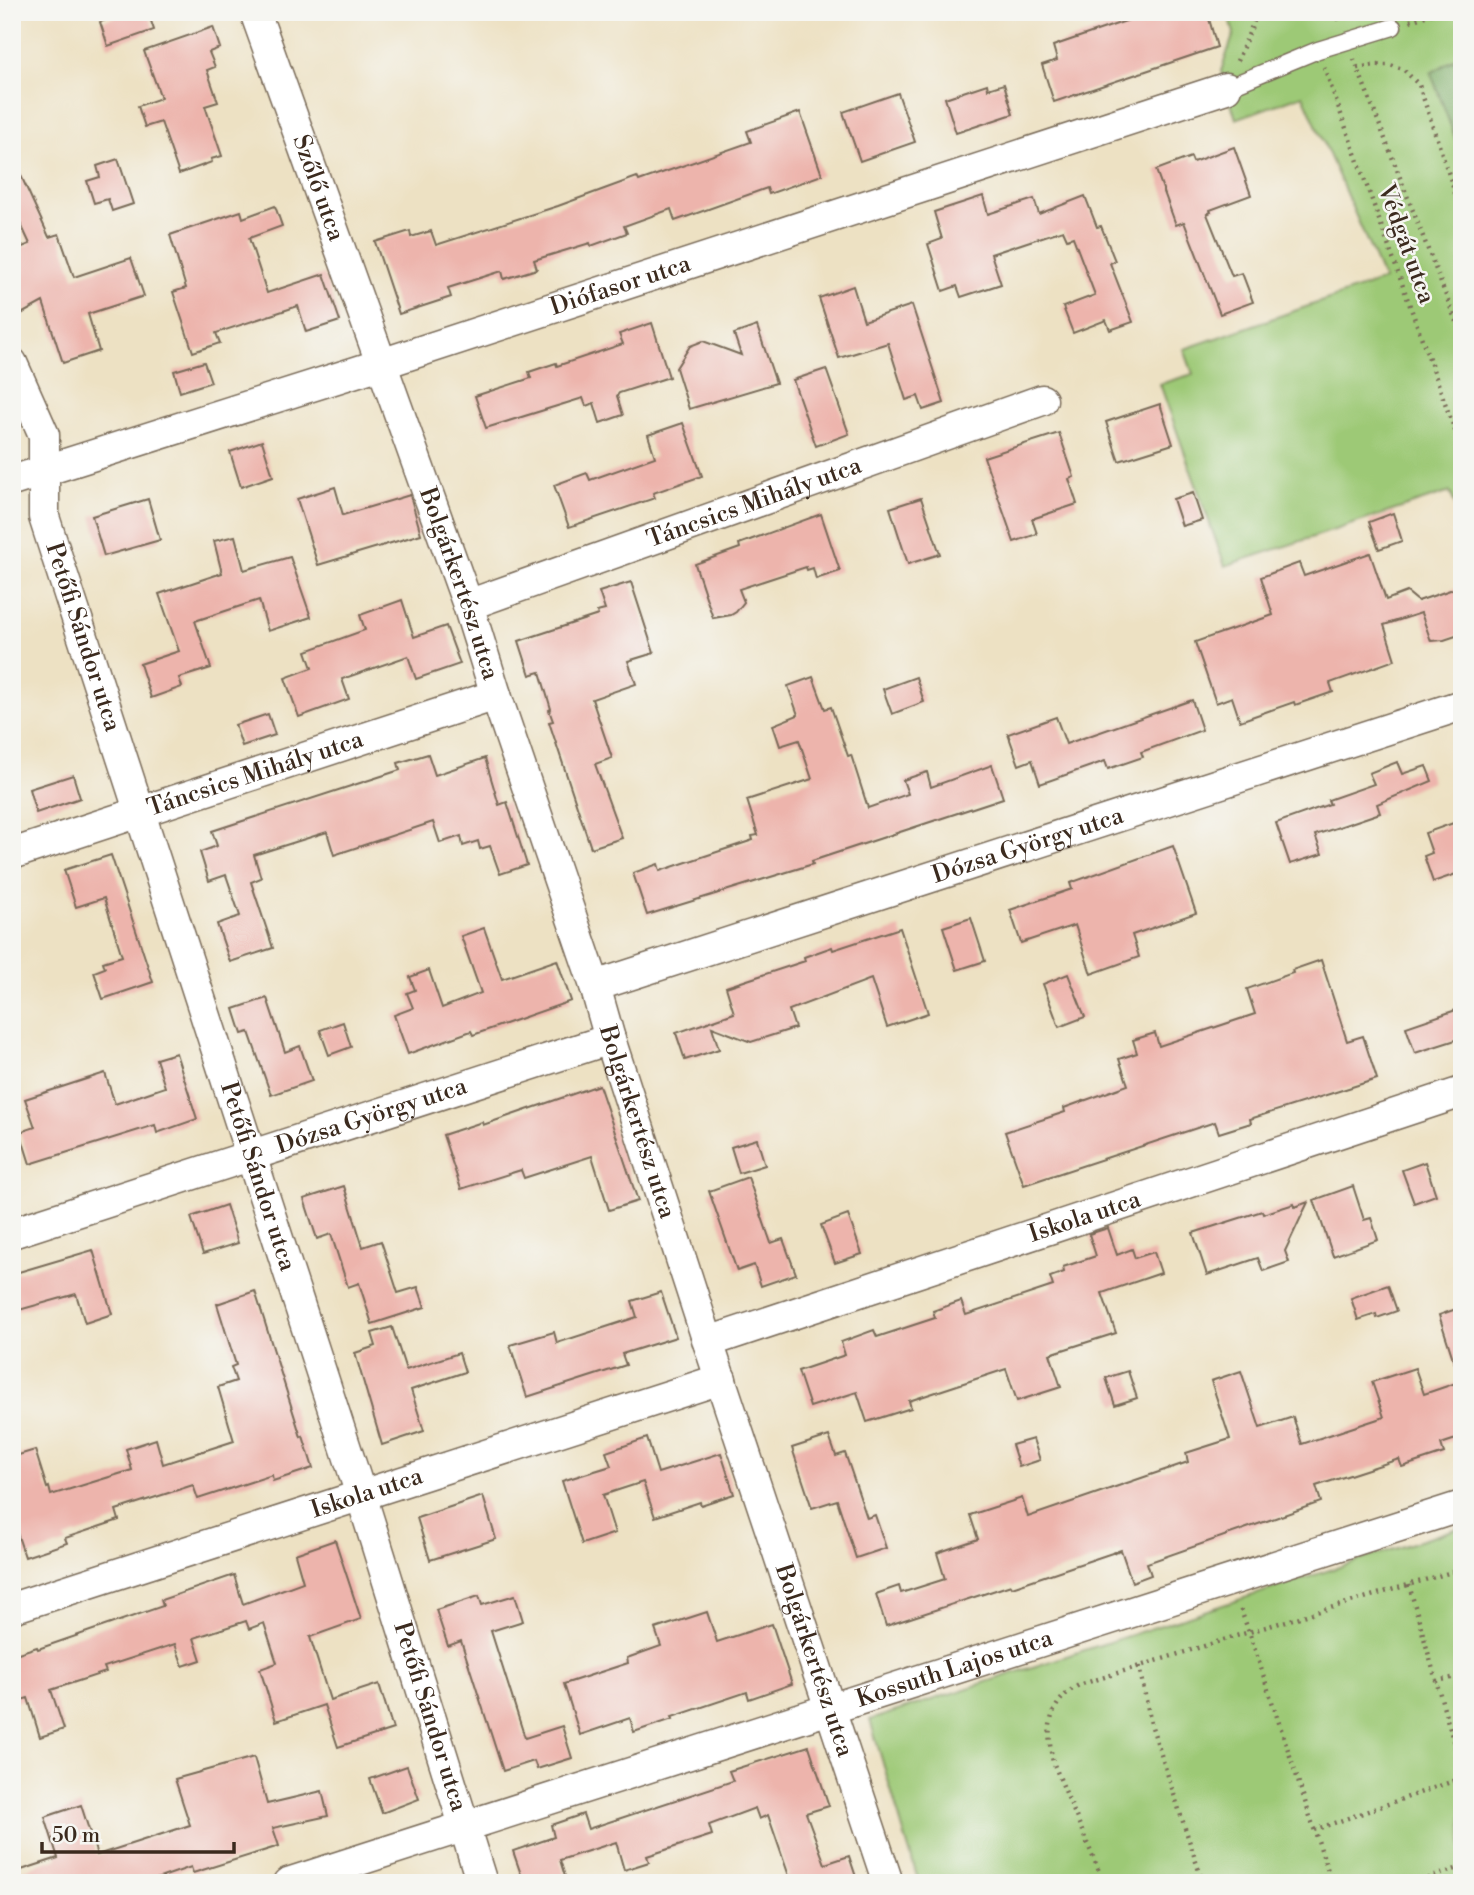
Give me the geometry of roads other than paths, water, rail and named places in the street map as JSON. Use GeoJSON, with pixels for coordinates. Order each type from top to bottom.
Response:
{"type":"FeatureCollection","features":[{"type":"Feature","properties":{"kind":"street","name":"Szőlő utca"},"geometry":{"type":"LineString","coordinates":[[255,12],[381,364]]}},
{"type":"Feature","properties":{"kind":"street","name":"Diófasor utca"},"geometry":{"type":"LineString","coordinates":[[12,481],[381,364],[1226,88]]}},
{"type":"Feature","properties":{"kind":"street","name":"Petőfi Sándor utca"},"geometry":{"type":"LineString","coordinates":[[12,363],[44,435],[44,517],[361,1494],[482,1883]]}},
{"type":"Feature","properties":{"kind":"street","name":"Bolgárkertész utca"},"geometry":{"type":"LineString","coordinates":[[381,364],[468,604],[496,695],[595,986],[708,1342],[888,1883]]}},
{"type":"Feature","properties":{"kind":"street","name":"Táncsics Mihály utca"},"geometry":{"type":"LineString","coordinates":[[468,604],[1042,400]]}},
{"type":"Feature","properties":{"kind":"street","name":"Táncsics Mihály utca"},"geometry":{"type":"LineString","coordinates":[[12,853],[496,695]]}},
{"type":"Feature","properties":{"kind":"street","name":"Dózsa György utca"},"geometry":{"type":"LineString","coordinates":[[595,986],[1462,705]]}},
{"type":"Feature","properties":{"kind":"street","name":"Dózsa György utca"},"geometry":{"type":"LineString","coordinates":[[12,1233],[610,1039]]}},
{"type":"Feature","properties":{"kind":"street","name":"Iskola utca"},"geometry":{"type":"LineString","coordinates":[[708,1342],[1462,1092]]}},
{"type":"Feature","properties":{"kind":"street","name":"Iskola utca"},"geometry":{"type":"LineString","coordinates":[[12,1608],[721,1379]]}},
{"type":"Feature","properties":{"kind":"street","name":"Kossuth Lajos utca"},"geometry":{"type":"LineString","coordinates":[[288,1883],[1462,1506]]}},
{"type":"Feature","properties":{"kind":"lane"},"geometry":{"type":"LineString","coordinates":[[1226,88],[1318,50],[1393,27]]}}]}
